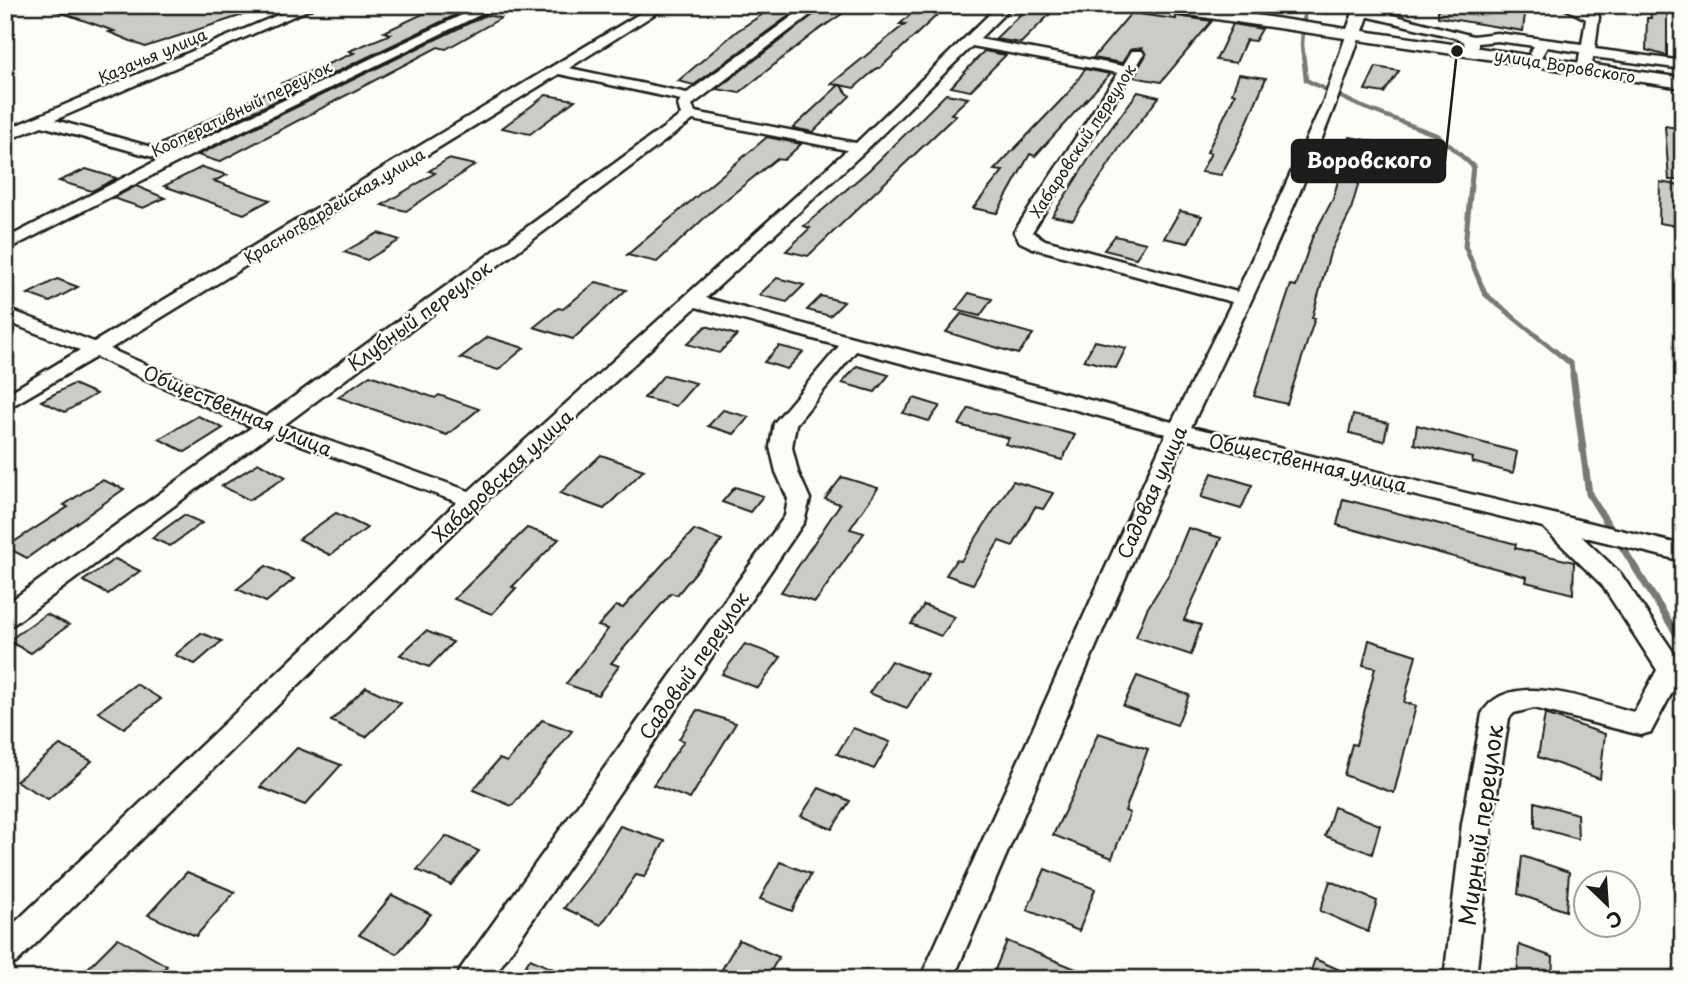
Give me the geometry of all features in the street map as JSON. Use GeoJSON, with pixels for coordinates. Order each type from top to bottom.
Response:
{"type":"FeatureCollection","features":[{"type":"Feature","properties":{"kind":"main road","name":"улица Воровского"},"geometry":{"type":"LineString","coordinates":[[1156,5],[1322,30],[1471,45],[1534,60],[1587,56],[1683,83]]}},
{"type":"Feature","properties":{"kind":"main road","name":"Садовая улица"},"geometry":{"type":"LineString","coordinates":[[1354,33],[1363,8]]}},
{"type":"Feature","properties":{"kind":"street","name":"Казачья улица"},"geometry":{"type":"LineString","coordinates":[[5,136],[313,5]]}},
{"type":"Feature","properties":{"kind":"street","name":"Кооперативный переулок"},"geometry":{"type":"LineString","coordinates":[[5,246],[174,159],[494,5]]}},
{"type":"Feature","properties":{"kind":"street","name":"Красногвардейская улица"},"geometry":{"type":"LineString","coordinates":[[5,404],[663,5]]}},
{"type":"Feature","properties":{"kind":"street","name":"Клубный переулок"},"geometry":{"type":"LineString","coordinates":[[5,618],[684,122],[689,106],[817,5]]}},
{"type":"Feature","properties":{"kind":"street","name":"Хабаровская улица"},"geometry":{"type":"LineString","coordinates":[[5,953],[473,500],[859,148],[1007,5]]}},
{"type":"Feature","properties":{"kind":"street"},"geometry":{"type":"LineString","coordinates":[[1564,5],[1593,17],[1587,56]]}},
{"type":"Feature","properties":{"kind":"street"},"geometry":{"type":"LineString","coordinates":[[1363,8],[1454,33],[1471,45],[1497,37],[1545,43],[1587,56],[1683,65]]}},
{"type":"Feature","properties":{"kind":"street","name":"Садовая улица"},"geometry":{"type":"LineString","coordinates":[[936,979],[1178,431],[1243,299],[1333,94],[1354,33]]}},
{"type":"Feature","properties":{"kind":"street"},"geometry":{"type":"LineString","coordinates":[[971,42],[1129,71]]}},
{"type":"Feature","properties":{"kind":"street"},"geometry":{"type":"LineString","coordinates":[[1534,60],[1541,44],[1545,43]]}},
{"type":"Feature","properties":{"kind":"street","name":"Хабаровский переулок"},"geometry":{"type":"LineString","coordinates":[[1138,54],[1023,232],[1026,238],[1039,243],[1243,299]]}},
{"type":"Feature","properties":{"kind":"street"},"geometry":{"type":"LineString","coordinates":[[42,121],[174,159]]}},
{"type":"Feature","properties":{"kind":"street","name":"Общественная улица"},"geometry":{"type":"LineString","coordinates":[[692,300],[1178,431],[1683,553]]}},
{"type":"Feature","properties":{"kind":"street","name":"Общественная улица"},"geometry":{"type":"LineString","coordinates":[[5,314],[97,349],[268,426],[473,500]]}},
{"type":"Feature","properties":{"kind":"street","name":"Садовый переулок"},"geometry":{"type":"LineString","coordinates":[[473,979],[796,517],[799,499],[786,472],[780,447],[785,423],[851,344]]}},
{"type":"Feature","properties":{"kind":"street","name":"Мирный переулок"},"geometry":{"type":"LineString","coordinates":[[1460,979],[1477,824],[1496,714],[1506,704],[1534,698],[1641,724],[1671,668],[1611,579],[1551,520]]}},
{"type":"Feature","properties":{"kind":"lane"},"geometry":{"type":"LineString","coordinates":[[556,69],[689,106],[859,148]]}},
{"type":"Feature","properties":{"kind":"building"},"geometry":{"type":"Polygon","coordinates":[[[49,5],[260,5],[261,9],[145,47],[109,32],[114,31],[48,8],[49,5]]]}},
{"type":"Feature","properties":{"kind":"building"},"geometry":{"type":"Polygon","coordinates":[[[442,5],[466,10],[177,148],[162,143],[286,84],[282,83],[354,53],[349,51],[391,34],[384,32],[442,5]]]}},
{"type":"Feature","properties":{"kind":"building"},"geometry":{"type":"Polygon","coordinates":[[[826,5],[855,5],[814,33],[739,93],[717,89],[826,5]]]}},
{"type":"Feature","properties":{"kind":"building"},"geometry":{"type":"Polygon","coordinates":[[[921,5],[948,5],[880,68],[854,88],[840,85],[850,96],[813,132],[793,128],[839,85],[831,84],[905,24],[900,24],[921,5]]]}},
{"type":"Feature","properties":{"kind":"building"},"geometry":{"type":"Polygon","coordinates":[[[1030,5],[1059,5],[1021,43],[995,39],[1030,5]]]}},
{"type":"Feature","properties":{"kind":"building"},"geometry":{"type":"Polygon","coordinates":[[[1438,5],[1526,5],[1523,31],[1438,17],[1438,5]]]}},
{"type":"Feature","properties":{"kind":"building"},"geometry":{"type":"Polygon","coordinates":[[[1650,5],[1667,5],[1667,56],[1646,50],[1647,18],[1651,18],[1650,5]]]}},
{"type":"Feature","properties":{"kind":"building"},"geometry":{"type":"Polygon","coordinates":[[[775,6],[797,10],[694,85],[678,81],[737,31],[775,6]]]}},
{"type":"Feature","properties":{"kind":"building"},"geometry":{"type":"Polygon","coordinates":[[[1131,13],[1212,21],[1161,82],[1133,77],[1146,55],[1142,48],[1130,50],[1122,63],[1093,58],[1131,13]]]}},
{"type":"Feature","properties":{"kind":"building"},"geometry":{"type":"Polygon","coordinates":[[[486,15],[501,18],[446,49],[438,47],[219,162],[198,155],[486,15]]]}},
{"type":"Feature","properties":{"kind":"building"},"geometry":{"type":"Polygon","coordinates":[[[1233,24],[1262,29],[1255,41],[1246,40],[1236,63],[1216,60],[1233,24]]]}},
{"type":"Feature","properties":{"kind":"building"},"geometry":{"type":"Polygon","coordinates":[[[984,51],[1006,55],[970,91],[951,87],[984,51]]]}},
{"type":"Feature","properties":{"kind":"building"},"geometry":{"type":"Polygon","coordinates":[[[1376,67],[1399,71],[1384,93],[1365,90],[1376,67]]]}},
{"type":"Feature","properties":{"kind":"building"},"geometry":{"type":"Polygon","coordinates":[[[1085,69],[1110,74],[1035,156],[1030,154],[997,213],[973,208],[1003,171],[994,170],[1069,92],[1085,69]]]}},
{"type":"Feature","properties":{"kind":"building"},"geometry":{"type":"Polygon","coordinates":[[[1239,74],[1266,78],[1221,175],[1201,172],[1211,153],[1207,152],[1235,94],[1232,93],[1239,74]]]}},
{"type":"Feature","properties":{"kind":"building"},"geometry":{"type":"Polygon","coordinates":[[[1138,92],[1159,97],[1120,147],[1073,220],[1052,216],[1092,154],[1138,92]]]}},
{"type":"Feature","properties":{"kind":"building"},"geometry":{"type":"Polygon","coordinates":[[[946,94],[968,98],[951,114],[956,115],[808,256],[786,251],[810,228],[804,226],[869,170],[946,94]]]}},
{"type":"Feature","properties":{"kind":"building"},"geometry":{"type":"Polygon","coordinates":[[[546,95],[575,100],[530,134],[502,128],[546,95]]]}},
{"type":"Feature","properties":{"kind":"building"},"geometry":{"type":"Polygon","coordinates":[[[1665,126],[1683,129],[1683,180],[1669,180],[1665,126]]]}},
{"type":"Feature","properties":{"kind":"building"},"geometry":{"type":"Polygon","coordinates":[[[767,137],[801,144],[784,160],[776,159],[712,211],[657,262],[627,255],[767,137]]]}},
{"type":"Feature","properties":{"kind":"building"},"geometry":{"type":"Polygon","coordinates":[[[1350,137],[1371,141],[1350,213],[1330,253],[1312,318],[1315,318],[1287,404],[1254,396],[1291,285],[1296,286],[1312,238],[1333,199],[1350,137]]]}},
{"type":"Feature","properties":{"kind":"building"},"geometry":{"type":"Polygon","coordinates":[[[448,159],[475,165],[406,211],[382,205],[435,173],[429,171],[448,159]]]}},
{"type":"Feature","properties":{"kind":"building"},"geometry":{"type":"Polygon","coordinates":[[[202,167],[227,175],[214,181],[270,200],[244,214],[164,186],[202,167]]]}},
{"type":"Feature","properties":{"kind":"building"},"geometry":{"type":"Polygon","coordinates":[[[86,169],[117,178],[92,191],[59,181],[86,169]]]}},
{"type":"Feature","properties":{"kind":"building"},"geometry":{"type":"Polygon","coordinates":[[[1660,182],[1683,186],[1683,227],[1659,223],[1660,182]]]}},
{"type":"Feature","properties":{"kind":"building"},"geometry":{"type":"Polygon","coordinates":[[[136,186],[165,198],[143,208],[113,198],[136,186]]]}},
{"type":"Feature","properties":{"kind":"building"},"geometry":{"type":"Polygon","coordinates":[[[1180,211],[1202,216],[1188,243],[1164,238],[1180,211]]]}},
{"type":"Feature","properties":{"kind":"building"},"geometry":{"type":"Polygon","coordinates":[[[378,233],[400,240],[367,260],[344,252],[378,233]]]}},
{"type":"Feature","properties":{"kind":"building"},"geometry":{"type":"Polygon","coordinates":[[[1115,236],[1146,243],[1136,258],[1104,250],[1115,236]]]}},
{"type":"Feature","properties":{"kind":"building"},"geometry":{"type":"Polygon","coordinates":[[[777,278],[804,285],[787,302],[759,295],[777,278]]]}},
{"type":"Feature","properties":{"kind":"building"},"geometry":{"type":"Polygon","coordinates":[[[57,279],[78,287],[50,302],[28,294],[57,279]]]}},
{"type":"Feature","properties":{"kind":"building"},"geometry":{"type":"Polygon","coordinates":[[[596,282],[626,290],[573,339],[534,327],[558,308],[563,309],[596,282]]]}},
{"type":"Feature","properties":{"kind":"building"},"geometry":{"type":"Polygon","coordinates":[[[969,293],[992,299],[980,316],[956,310],[969,293]]]}},
{"type":"Feature","properties":{"kind":"building"},"geometry":{"type":"Polygon","coordinates":[[[821,296],[844,302],[830,316],[807,310],[821,296]]]}},
{"type":"Feature","properties":{"kind":"building"},"geometry":{"type":"Polygon","coordinates":[[[961,314],[1033,334],[1018,354],[946,332],[961,314]]]}},
{"type":"Feature","properties":{"kind":"building"},"geometry":{"type":"Polygon","coordinates":[[[706,326],[737,335],[719,353],[687,344],[706,326]]]}},
{"type":"Feature","properties":{"kind":"building"},"geometry":{"type":"Polygon","coordinates":[[[488,337],[524,348],[498,370],[460,358],[488,337]]]}},
{"type":"Feature","properties":{"kind":"building"},"geometry":{"type":"Polygon","coordinates":[[[1095,341],[1126,348],[1116,368],[1084,360],[1095,341]]]}},
{"type":"Feature","properties":{"kind":"building"},"geometry":{"type":"Polygon","coordinates":[[[779,346],[803,352],[787,369],[764,362],[779,346]]]}},
{"type":"Feature","properties":{"kind":"building"},"geometry":{"type":"Polygon","coordinates":[[[857,366],[889,375],[875,392],[842,383],[857,366]]]}},
{"type":"Feature","properties":{"kind":"building"},"geometry":{"type":"Polygon","coordinates":[[[370,375],[435,398],[439,395],[479,409],[447,435],[338,397],[370,375]]]}},
{"type":"Feature","properties":{"kind":"building"},"geometry":{"type":"Polygon","coordinates":[[[664,375],[696,383],[676,406],[644,398],[664,375]]]}},
{"type":"Feature","properties":{"kind":"building"},"geometry":{"type":"Polygon","coordinates":[[[73,384],[96,394],[65,412],[41,401],[73,384]]]}},
{"type":"Feature","properties":{"kind":"building"},"geometry":{"type":"Polygon","coordinates":[[[914,398],[940,406],[929,421],[903,413],[914,398]]]}},
{"type":"Feature","properties":{"kind":"building"},"geometry":{"type":"Polygon","coordinates":[[[969,408],[1075,435],[1062,460],[1005,444],[1009,438],[959,425],[969,408]]]}},
{"type":"Feature","properties":{"kind":"building"},"geometry":{"type":"Polygon","coordinates":[[[723,410],[749,417],[734,434],[708,426],[723,410]]]}},
{"type":"Feature","properties":{"kind":"building"},"geometry":{"type":"Polygon","coordinates":[[[1353,415],[1388,423],[1384,441],[1349,433],[1353,415]]]}},
{"type":"Feature","properties":{"kind":"building"},"geometry":{"type":"Polygon","coordinates":[[[198,416],[223,428],[185,452],[159,439],[198,416]]]}},
{"type":"Feature","properties":{"kind":"building"},"geometry":{"type":"Polygon","coordinates":[[[1417,425],[1517,452],[1513,473],[1472,462],[1473,458],[1414,444],[1417,425]]]}},
{"type":"Feature","properties":{"kind":"building"},"geometry":{"type":"Polygon","coordinates":[[[601,455],[644,470],[604,509],[560,493],[601,455]]]}},
{"type":"Feature","properties":{"kind":"building"},"geometry":{"type":"Polygon","coordinates":[[[259,463],[286,477],[249,500],[222,486],[259,463]]]}},
{"type":"Feature","properties":{"kind":"building"},"geometry":{"type":"Polygon","coordinates":[[[1212,473],[1252,485],[1241,509],[1201,497],[1212,473]]]}},
{"type":"Feature","properties":{"kind":"building"},"geometry":{"type":"Polygon","coordinates":[[[842,477],[878,488],[850,529],[864,533],[815,602],[781,592],[840,504],[825,499],[842,477]]]}},
{"type":"Feature","properties":{"kind":"building"},"geometry":{"type":"Polygon","coordinates":[[[102,480],[124,489],[27,558],[6,547],[68,507],[64,505],[102,480]]]}},
{"type":"Feature","properties":{"kind":"building"},"geometry":{"type":"Polygon","coordinates":[[[1013,481],[1053,493],[1043,509],[1035,507],[1013,546],[999,541],[973,584],[946,575],[956,560],[961,561],[1013,481]]]}},
{"type":"Feature","properties":{"kind":"building"},"geometry":{"type":"Polygon","coordinates":[[[735,487],[763,496],[750,512],[722,502],[735,487]]]}},
{"type":"Feature","properties":{"kind":"building"},"geometry":{"type":"Polygon","coordinates":[[[1343,499],[1516,544],[1515,548],[1574,562],[1573,594],[1526,582],[1527,577],[1337,525],[1343,499]]]}},
{"type":"Feature","properties":{"kind":"building"},"geometry":{"type":"Polygon","coordinates":[[[336,513],[367,528],[330,555],[299,539],[336,513]]]}},
{"type":"Feature","properties":{"kind":"building"},"geometry":{"type":"Polygon","coordinates":[[[184,515],[202,523],[170,546],[152,538],[184,515]]]}},
{"type":"Feature","properties":{"kind":"building"},"geometry":{"type":"Polygon","coordinates":[[[527,528],[559,539],[512,587],[516,588],[492,614],[454,599],[527,528]]]}},
{"type":"Feature","properties":{"kind":"building"},"geometry":{"type":"Polygon","coordinates":[[[1188,528],[1221,538],[1184,620],[1201,625],[1191,655],[1136,637],[1147,609],[1169,574],[1188,528]]]}},
{"type":"Feature","properties":{"kind":"building"},"geometry":{"type":"Polygon","coordinates":[[[694,530],[722,540],[677,595],[671,593],[611,663],[619,666],[598,695],[566,684],[608,629],[598,626],[616,606],[623,608],[694,530]]]}},
{"type":"Feature","properties":{"kind":"building"},"geometry":{"type":"Polygon","coordinates":[[[115,559],[140,571],[108,594],[83,581],[115,559]]]}},
{"type":"Feature","properties":{"kind":"building"},"geometry":{"type":"Polygon","coordinates":[[[266,566],[294,579],[266,602],[237,589],[266,566]]]}},
{"type":"Feature","properties":{"kind":"building"},"geometry":{"type":"Polygon","coordinates":[[[924,605],[955,617],[941,636],[911,624],[924,605]]]}},
{"type":"Feature","properties":{"kind":"building"},"geometry":{"type":"Polygon","coordinates":[[[46,614],[69,625],[31,653],[8,641],[46,614]]]}},
{"type":"Feature","properties":{"kind":"building"},"geometry":{"type":"Polygon","coordinates":[[[426,631],[453,642],[429,667],[400,655],[426,631]]]}},
{"type":"Feature","properties":{"kind":"building"},"geometry":{"type":"Polygon","coordinates":[[[201,633],[222,641],[195,664],[175,655],[201,633]]]}},
{"type":"Feature","properties":{"kind":"building"},"geometry":{"type":"Polygon","coordinates":[[[1369,640],[1416,655],[1404,702],[1416,706],[1394,793],[1344,775],[1352,744],[1356,745],[1375,668],[1363,665],[1369,640]]]}},
{"type":"Feature","properties":{"kind":"building"},"geometry":{"type":"Polygon","coordinates":[[[745,644],[781,657],[758,688],[722,674],[745,644]]]}},
{"type":"Feature","properties":{"kind":"building"},"geometry":{"type":"Polygon","coordinates":[[[891,661],[928,675],[907,708],[869,693],[891,661]]]}},
{"type":"Feature","properties":{"kind":"building"},"geometry":{"type":"Polygon","coordinates":[[[1137,676],[1189,695],[1177,725],[1123,706],[1137,676]]]}},
{"type":"Feature","properties":{"kind":"building"},"geometry":{"type":"Polygon","coordinates":[[[136,684],[161,699],[124,728],[98,712],[136,684]]]}},
{"type":"Feature","properties":{"kind":"building"},"geometry":{"type":"Polygon","coordinates":[[[366,687],[401,703],[366,737],[331,721],[366,687]]]}},
{"type":"Feature","properties":{"kind":"building"},"geometry":{"type":"Polygon","coordinates":[[[697,710],[736,723],[690,799],[653,785],[684,741],[679,739],[697,710]]]}},
{"type":"Feature","properties":{"kind":"building"},"geometry":{"type":"Polygon","coordinates":[[[1545,714],[1605,734],[1600,779],[1538,757],[1545,714]]]}},
{"type":"Feature","properties":{"kind":"building"},"geometry":{"type":"Polygon","coordinates":[[[542,720],[572,731],[512,806],[473,790],[499,759],[507,762],[542,720]]]}},
{"type":"Feature","properties":{"kind":"building"},"geometry":{"type":"Polygon","coordinates":[[[853,728],[890,742],[874,769],[837,754],[853,728]]]}},
{"type":"Feature","properties":{"kind":"building"},"geometry":{"type":"Polygon","coordinates":[[[1098,733],[1148,749],[1125,811],[1130,813],[1112,858],[1053,835],[1098,733]]]}},
{"type":"Feature","properties":{"kind":"building"},"geometry":{"type":"Polygon","coordinates":[[[60,745],[92,761],[48,799],[16,781],[60,745]]]}},
{"type":"Feature","properties":{"kind":"building"},"geometry":{"type":"Polygon","coordinates":[[[297,748],[341,765],[305,805],[260,787],[297,748]]]}},
{"type":"Feature","properties":{"kind":"building"},"geometry":{"type":"Polygon","coordinates":[[[819,788],[850,801],[832,829],[801,816],[819,788]]]}},
{"type":"Feature","properties":{"kind":"building"},"geometry":{"type":"Polygon","coordinates":[[[1535,802],[1577,814],[1578,839],[1535,827],[1535,802]]]}},
{"type":"Feature","properties":{"kind":"building"},"geometry":{"type":"Polygon","coordinates":[[[1334,807],[1380,825],[1372,854],[1325,836],[1334,807]]]}},
{"type":"Feature","properties":{"kind":"building"},"geometry":{"type":"Polygon","coordinates":[[[620,826],[665,841],[644,877],[636,875],[601,925],[564,908],[588,877],[620,826]]]}},
{"type":"Feature","properties":{"kind":"building"},"geometry":{"type":"Polygon","coordinates":[[[446,836],[479,851],[451,885],[417,870],[446,836]]]}},
{"type":"Feature","properties":{"kind":"building"},"geometry":{"type":"Polygon","coordinates":[[[1522,856],[1569,872],[1566,911],[1518,894],[1522,856]]]}},
{"type":"Feature","properties":{"kind":"building"},"geometry":{"type":"Polygon","coordinates":[[[780,862],[811,874],[792,911],[760,899],[780,862]]]}},
{"type":"Feature","properties":{"kind":"building"},"geometry":{"type":"Polygon","coordinates":[[[1045,869],[1095,889],[1079,931],[1027,910],[1045,869]]]}},
{"type":"Feature","properties":{"kind":"building"},"geometry":{"type":"Polygon","coordinates":[[[187,872],[235,892],[196,936],[148,915],[187,872]]]}},
{"type":"Feature","properties":{"kind":"building"},"geometry":{"type":"Polygon","coordinates":[[[1330,881],[1377,901],[1368,932],[1320,911],[1330,881]]]}},
{"type":"Feature","properties":{"kind":"building"},"geometry":{"type":"Polygon","coordinates":[[[392,895],[431,914],[397,954],[359,935],[392,895]]]}},
{"type":"Feature","properties":{"kind":"building"},"geometry":{"type":"Polygon","coordinates":[[[118,938],[167,966],[154,979],[77,979],[118,938]]]}},
{"type":"Feature","properties":{"kind":"building"},"geometry":{"type":"Polygon","coordinates":[[[739,940],[779,957],[766,979],[742,979],[722,969],[739,940]]]}},
{"type":"Feature","properties":{"kind":"building"},"geometry":{"type":"Polygon","coordinates":[[[1007,941],[1098,978],[1098,979],[991,979],[1007,941]]]}},
{"type":"Feature","properties":{"kind":"building"},"geometry":{"type":"Polygon","coordinates":[[[1519,945],[1553,957],[1552,979],[1517,979],[1519,945]]]}},
{"type":"Feature","properties":{"kind":"building"},"geometry":{"type":"Polygon","coordinates":[[[530,959],[576,979],[517,979],[530,959]]]}},
{"type":"Feature","properties":{"kind":"building"},"geometry":{"type":"Polygon","coordinates":[[[1315,959],[1360,979],[1308,979],[1315,959]]]}},
{"type":"Feature","properties":{"kind":"waterway"},"geometry":{"type":"LineString","coordinates":[[5,13],[31,5]]}},
{"type":"Feature","properties":{"kind":"waterway"},"geometry":{"type":"LineString","coordinates":[[1305,5],[1302,44],[1306,80],[1360,106],[1439,136],[1473,166]]}},
{"type":"Feature","properties":{"kind":"waterway"},"geometry":{"type":"LineString","coordinates":[[1473,166],[1465,246],[1485,294],[1571,364],[1573,377]]}},
{"type":"Feature","properties":{"kind":"waterway"},"geometry":{"type":"LineString","coordinates":[[1573,375],[1589,494],[1683,644]]}},
{"type":"Feature","properties":{"kind":"place","name":"Воровского"},"geometry":{"type":"Point","coordinates":[1457,51]}}]}
